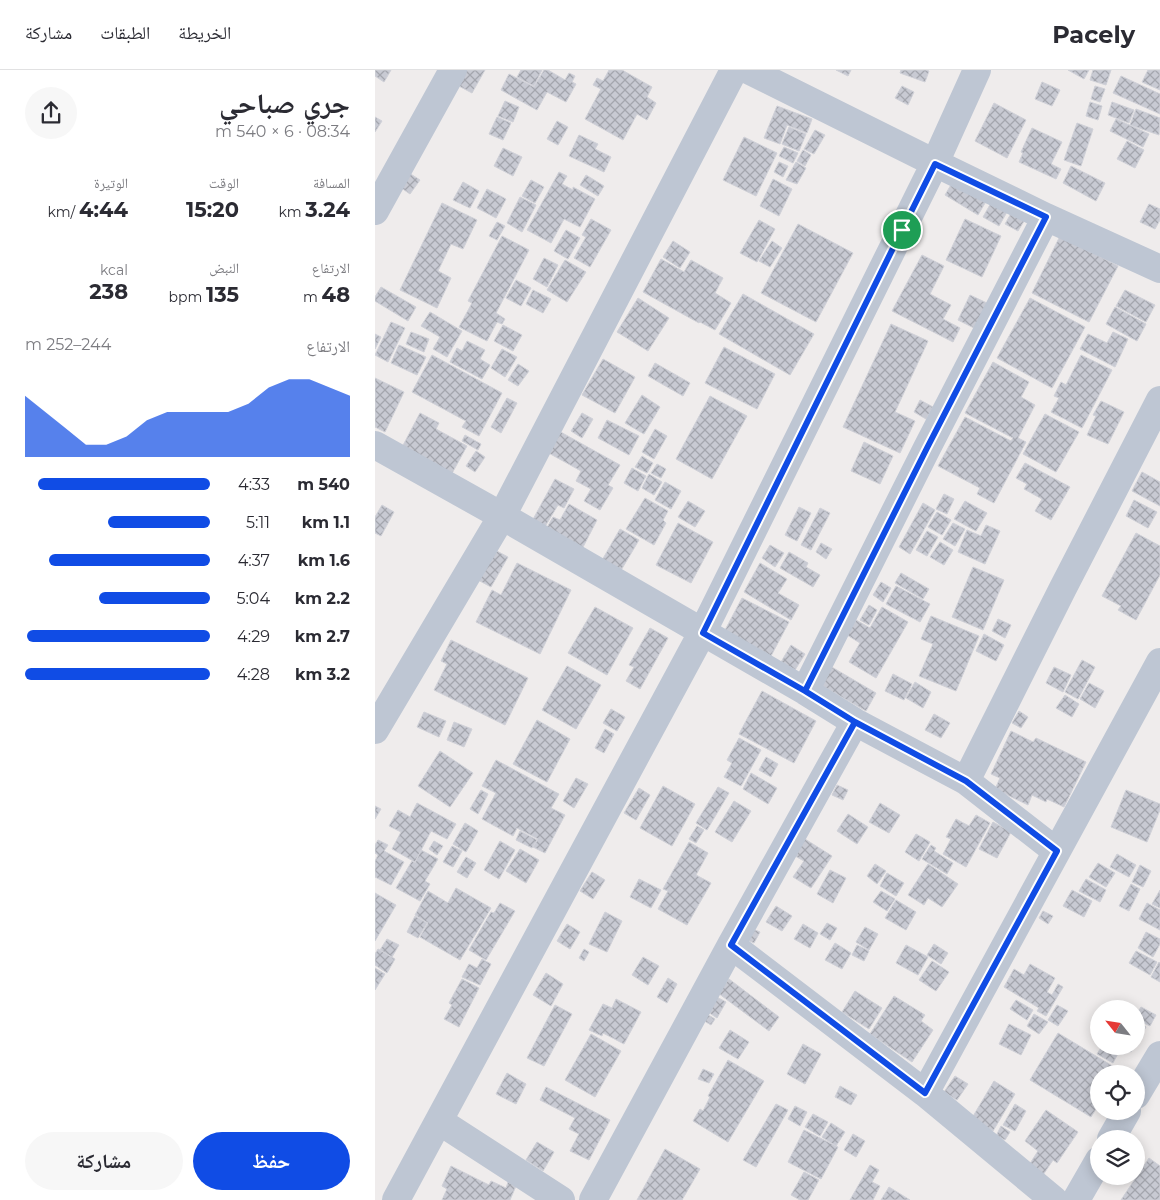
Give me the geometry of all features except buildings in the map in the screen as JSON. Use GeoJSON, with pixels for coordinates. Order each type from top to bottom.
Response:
{"type":"FeatureCollection","features":[{"type":"Feature","properties":{"kind":"street"},"geometry":{"type":"LineString","coordinates":[[375,211],[453,70]]}},
{"type":"Feature","properties":{"kind":"street"},"geometry":{"type":"LineString","coordinates":[[375,730],[502,516],[734,70]]}},
{"type":"Feature","properties":{"kind":"street"},"geometry":{"type":"LineString","coordinates":[[748,70],[935,164],[1160,269]]}},
{"type":"Feature","properties":{"kind":"street"},"geometry":{"type":"LineString","coordinates":[[396,1200],[703,633],[935,164],[977,70]]}},
{"type":"Feature","properties":{"kind":"street"},"geometry":{"type":"LineString","coordinates":[[805,691],[1046,217]]}},
{"type":"Feature","properties":{"kind":"street"},"geometry":{"type":"LineString","coordinates":[[966,781],[1160,400]]}},
{"type":"Feature","properties":{"kind":"street"},"geometry":{"type":"LineString","coordinates":[[375,445],[502,516],[805,691],[855,722],[966,781],[1057,851]]}},
{"type":"Feature","properties":{"kind":"street"},"geometry":{"type":"LineString","coordinates":[[925,1093],[1160,662]]}},
{"type":"Feature","properties":{"kind":"street"},"geometry":{"type":"LineString","coordinates":[[593,1200],[731,945],[855,722]]}},
{"type":"Feature","properties":{"kind":"street"},"geometry":{"type":"LineString","coordinates":[[731,945],[925,1093],[1054,1200]]}},
{"type":"Feature","properties":{"kind":"street"},"geometry":{"type":"LineString","coordinates":[[1145,1081],[1160,1055]]}},
{"type":"Feature","properties":{"kind":"street"},"geometry":{"type":"LineString","coordinates":[[439,1121],[561,1200]]}},
{"type":"Feature","properties":{"kind":"street"},"geometry":{"type":"LineString","coordinates":[[1075,1200],[1090,1175]]}},
{"type":"Feature","properties":{"kind":"route"},"geometry":{"type":"LineString","coordinates":[[902,230],[703,633],[855,722],[966,781],[1057,851],[925,1093],[731,945],[855,722],[805,691],[1046,217],[935,164],[902,230]]}}]}
